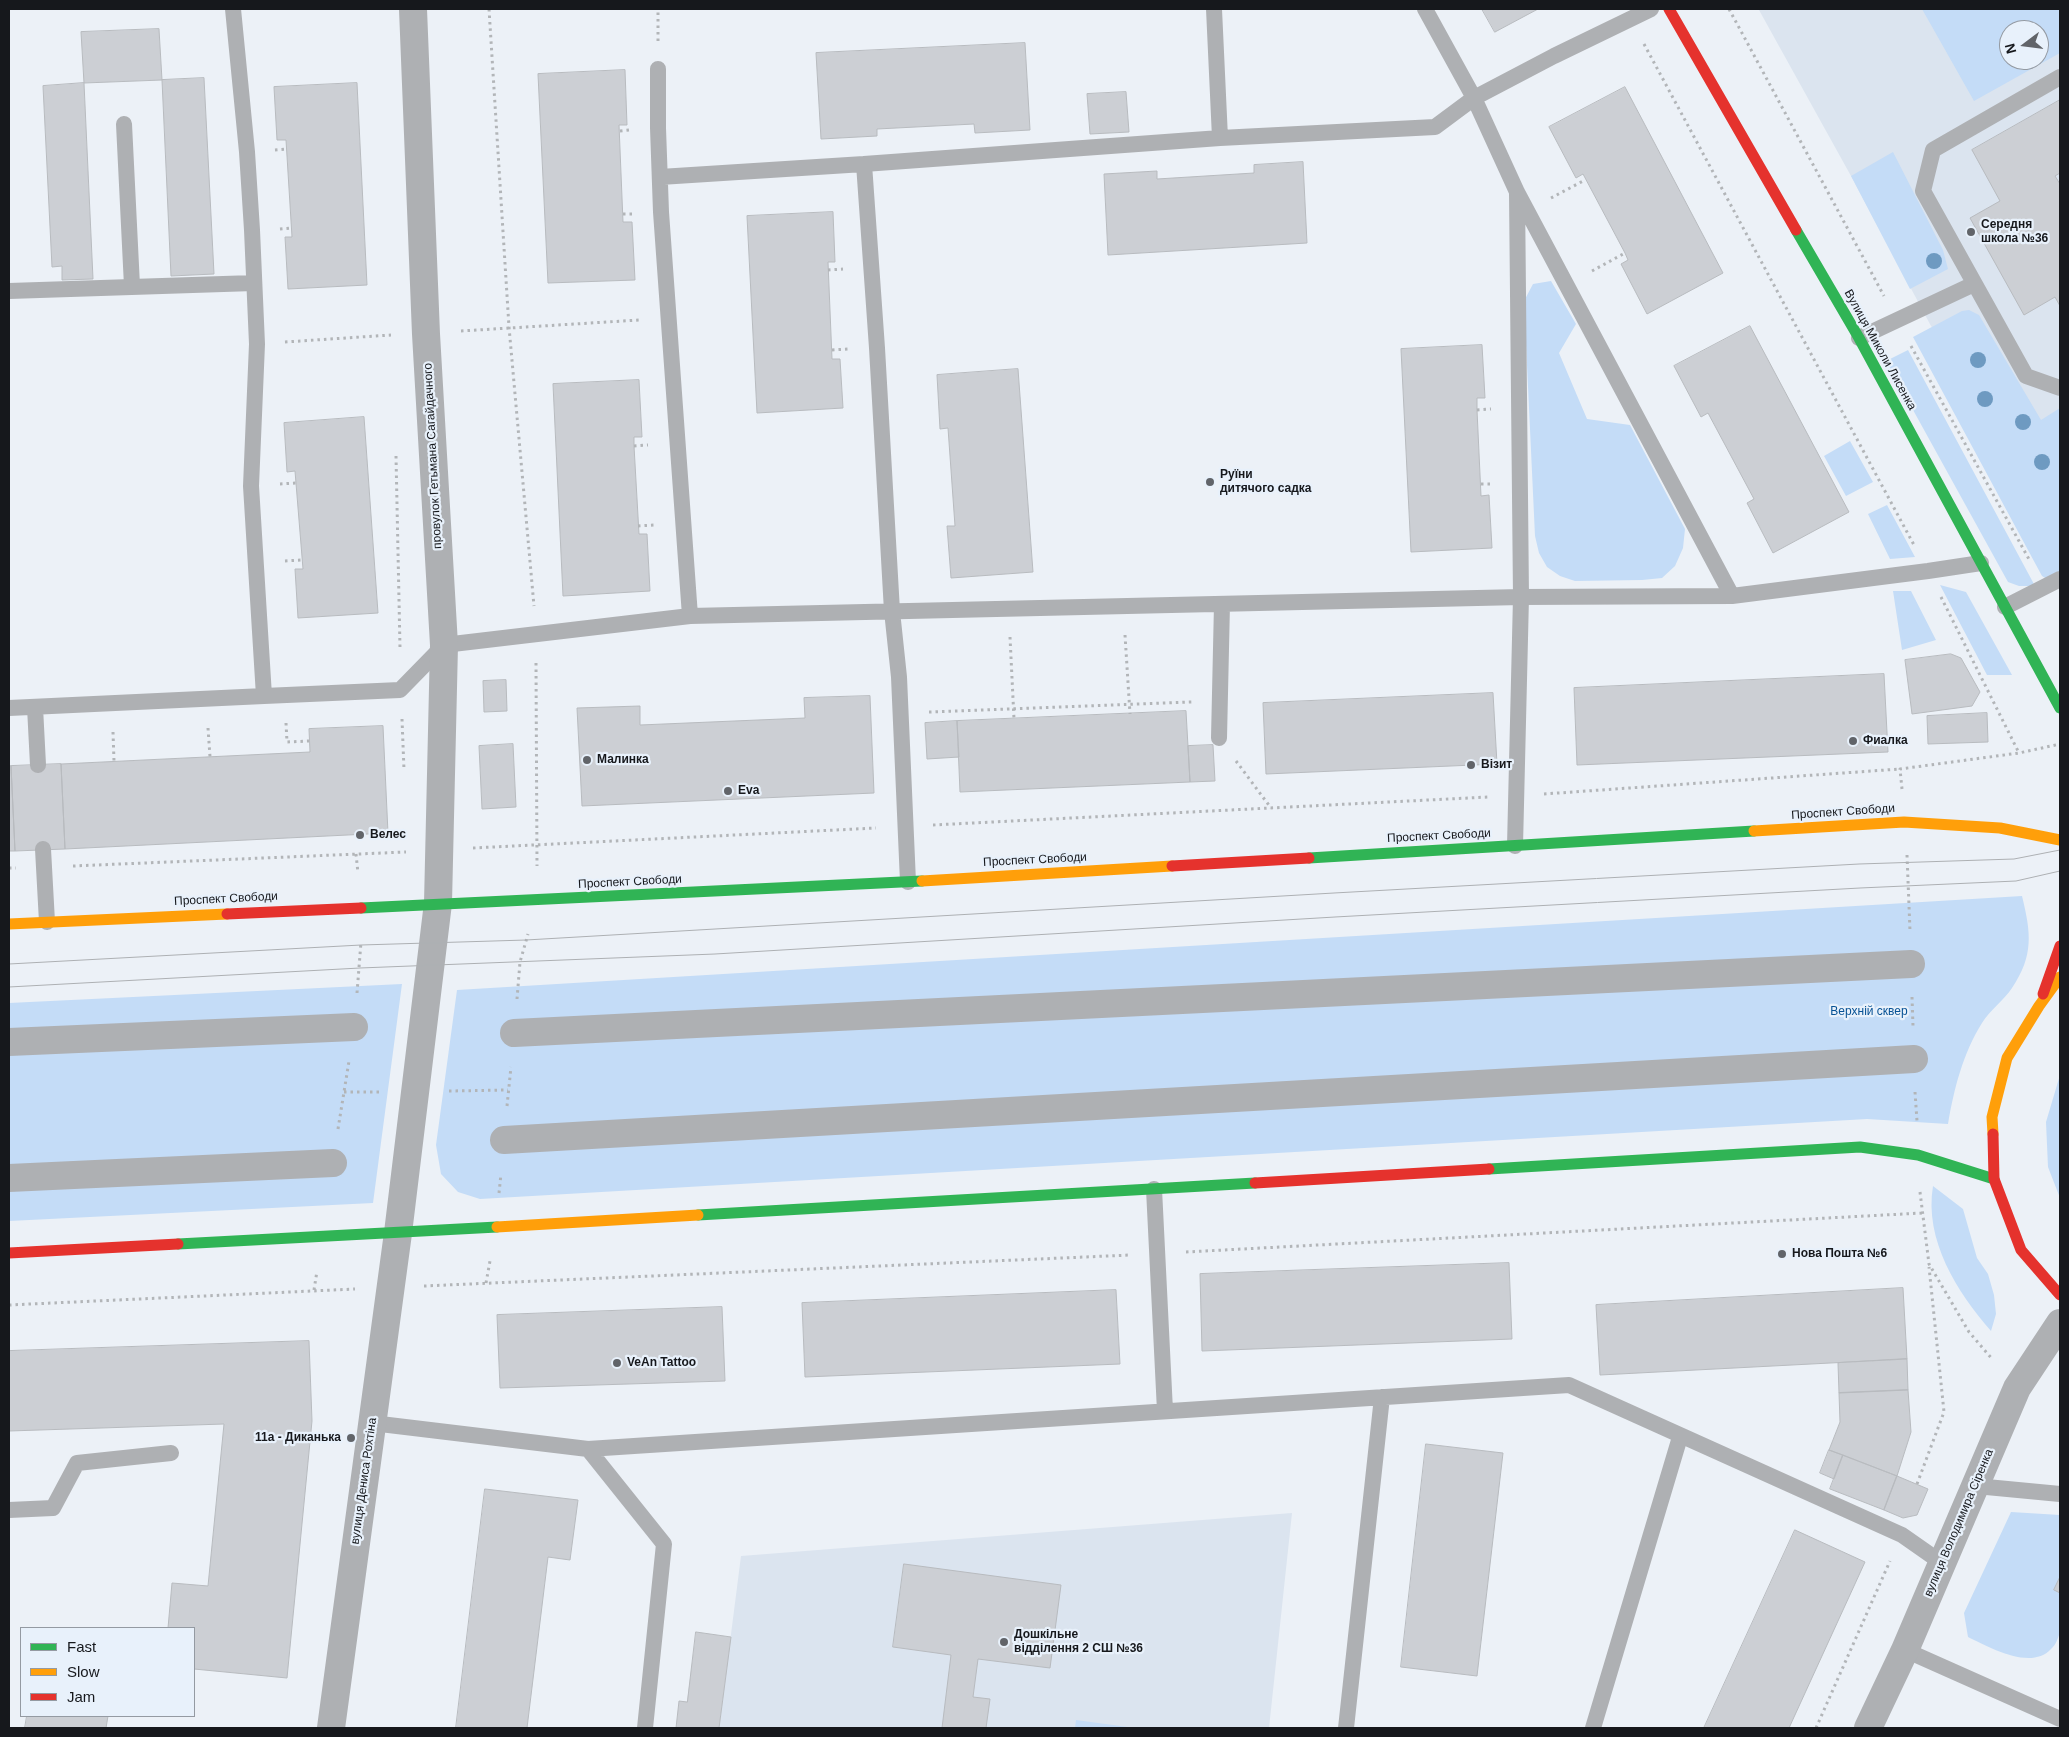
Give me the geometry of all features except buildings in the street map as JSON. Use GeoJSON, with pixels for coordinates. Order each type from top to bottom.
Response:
{"type":"FeatureCollection","features":[{"type":"Feature","properties":{"kind":"main road","name":"Вулиця Миколи Лисенка"},"geometry":{"type":"LineString","coordinates":[[1669,9],[1860,338],[2060,708]]}},
{"type":"Feature","properties":{"kind":"main road","name":"Проспект Свободи"},"geometry":{"type":"LineString","coordinates":[[9,924],[362,906],[538,900],[908,882],[1904,822],[2000,828],[2060,840]]}},
{"type":"Feature","properties":{"kind":"main road"},"geometry":{"type":"LineString","coordinates":[[2039,1006],[2060,946]]}},
{"type":"Feature","properties":{"kind":"main road"},"geometry":{"type":"LineString","coordinates":[[2060,976],[2007,1058],[1992,1117],[1994,1179],[2021,1250],[2060,1295]]}},
{"type":"Feature","properties":{"kind":"main road"},"geometry":{"type":"LineString","coordinates":[[2039,1006],[2060,987]]}},
{"type":"Feature","properties":{"kind":"main road"},"geometry":{"type":"LineString","coordinates":[[9,1253],[398,1233],[1860,1148],[1918,1155],[1994,1179]]}},
{"type":"Feature","properties":{"kind":"street","name":"провулок Гетьмана Сагайдачного"},"geometry":{"type":"LineString","coordinates":[[398,1233],[438,903],[444,645],[426,334],[413,9]]}},
{"type":"Feature","properties":{"kind":"street"},"geometry":{"type":"LineString","coordinates":[[514,1033],[1911,964]]}},
{"type":"Feature","properties":{"kind":"street"},"geometry":{"type":"LineString","coordinates":[[9,1042],[354,1026]]}},
{"type":"Feature","properties":{"kind":"street"},"geometry":{"type":"LineString","coordinates":[[504,1140],[1914,1059]]}},
{"type":"Feature","properties":{"kind":"street"},"geometry":{"type":"LineString","coordinates":[[9,1178],[333,1162]]}},
{"type":"Feature","properties":{"kind":"street","name":"вулиця Дениса Рохтіна"},"geometry":{"type":"LineString","coordinates":[[331,1728],[398,1233]]}},
{"type":"Feature","properties":{"kind":"street","name":"вулиця Володимира Сіренка"},"geometry":{"type":"LineString","coordinates":[[1868,1728],[1905,1650],[2017,1388],[2060,1323]]}},
{"type":"Feature","properties":{"kind":"lane"},"geometry":{"type":"LineString","coordinates":[[233,9],[247,152],[257,344],[251,486],[264,696]]}},
{"type":"Feature","properties":{"kind":"lane"},"geometry":{"type":"LineString","coordinates":[[1214,9],[1220,138]]}},
{"type":"Feature","properties":{"kind":"lane"},"geometry":{"type":"LineString","coordinates":[[1425,9],[1474,98],[1517,192],[1732,596]]}},
{"type":"Feature","properties":{"kind":"lane"},"geometry":{"type":"LineString","coordinates":[[660,176],[864,164],[1220,138],[1435,128],[1474,98],[1651,9]]}},
{"type":"Feature","properties":{"kind":"lane"},"geometry":{"type":"LineString","coordinates":[[658,69],[660,176],[690,616]]}},
{"type":"Feature","properties":{"kind":"lane"},"geometry":{"type":"LineString","coordinates":[[2060,77],[1933,150],[1923,191],[2026,376],[2060,388]]}},
{"type":"Feature","properties":{"kind":"lane"},"geometry":{"type":"LineString","coordinates":[[124,124],[132,286]]}},
{"type":"Feature","properties":{"kind":"lane"},"geometry":{"type":"LineString","coordinates":[[864,164],[877,339],[892,612],[900,677],[908,882]]}},
{"type":"Feature","properties":{"kind":"lane"},"geometry":{"type":"LineString","coordinates":[[1515,846],[1521,597],[1517,192]]}},
{"type":"Feature","properties":{"kind":"lane"},"geometry":{"type":"LineString","coordinates":[[9,291],[254,283]]}},
{"type":"Feature","properties":{"kind":"lane"},"geometry":{"type":"LineString","coordinates":[[1860,338],[1974,284]]}},
{"type":"Feature","properties":{"kind":"lane"},"geometry":{"type":"LineString","coordinates":[[9,708],[400,690],[444,645],[690,616],[1521,597],[1732,596],[1928,572],[1981,563]]}},
{"type":"Feature","properties":{"kind":"lane"},"geometry":{"type":"LineString","coordinates":[[2005,607],[2060,579]]}},
{"type":"Feature","properties":{"kind":"lane"},"geometry":{"type":"LineString","coordinates":[[1219,738],[1222,604]]}},
{"type":"Feature","properties":{"kind":"lane"},"geometry":{"type":"LineString","coordinates":[[35,707],[38,765]]}},
{"type":"Feature","properties":{"kind":"lane"},"geometry":{"type":"LineString","coordinates":[[43,849],[48,922]]}},
{"type":"Feature","properties":{"kind":"lane"},"geometry":{"type":"LineString","coordinates":[[1154,1189],[1165,1411]]}},
{"type":"Feature","properties":{"kind":"lane"},"geometry":{"type":"LineString","coordinates":[[372,1423],[588,1449],[1569,1385],[1902,1535],[1942,1563]]}},
{"type":"Feature","properties":{"kind":"lane"},"geometry":{"type":"LineString","coordinates":[[1346,1728],[1382,1397]]}},
{"type":"Feature","properties":{"kind":"lane"},"geometry":{"type":"LineString","coordinates":[[1593,1728],[1680,1436]]}},
{"type":"Feature","properties":{"kind":"lane"},"geometry":{"type":"LineString","coordinates":[[588,1449],[664,1544],[645,1728]]}},
{"type":"Feature","properties":{"kind":"lane"},"geometry":{"type":"LineString","coordinates":[[9,1510],[53,1508],[77,1463],[171,1453]]}},
{"type":"Feature","properties":{"kind":"lane"},"geometry":{"type":"LineString","coordinates":[[1976,1486],[2060,1494]]}},
{"type":"Feature","properties":{"kind":"lane"},"geometry":{"type":"LineString","coordinates":[[1905,1650],[2060,1719]]}},
{"type":"Feature","properties":{"kind":"path"},"geometry":{"type":"LineString","coordinates":[[1630,18],[1928,572],[2019,753]]}},
{"type":"Feature","properties":{"kind":"path"},"geometry":{"type":"LineString","coordinates":[[1528,211],[1586,180]]}},
{"type":"Feature","properties":{"kind":"path"},"geometry":{"type":"LineString","coordinates":[[1567,285],[1625,253]]}},
{"type":"Feature","properties":{"kind":"path"},"geometry":{"type":"LineString","coordinates":[[426,334],[670,318]]}},
{"type":"Feature","properties":{"kind":"path"},"geometry":{"type":"LineString","coordinates":[[257,344],[394,335]]}},
{"type":"Feature","properties":{"kind":"path"},"geometry":{"type":"LineString","coordinates":[[396,453],[400,690],[405,775]]}},
{"type":"Feature","properties":{"kind":"path"},"geometry":{"type":"LineString","coordinates":[[1123,606],[1130,714]]}},
{"type":"Feature","properties":{"kind":"path"},"geometry":{"type":"LineString","coordinates":[[1009,609],[1014,719]]}},
{"type":"Feature","properties":{"kind":"path"},"geometry":{"type":"LineString","coordinates":[[901,713],[1191,701],[1272,808]]}},
{"type":"Feature","properties":{"kind":"path"},"geometry":{"type":"LineString","coordinates":[[536,844],[1516,796],[1900,769]]}},
{"type":"Feature","properties":{"kind":"path"},"geometry":{"type":"LineString","coordinates":[[9,868],[408,851]]}},
{"type":"Feature","properties":{"kind":"path"},"geometry":{"type":"LineString","coordinates":[[333,1162],[354,1026],[360,968],[362,906],[356,854]]}},
{"type":"Feature","properties":{"kind":"path"},"geometry":{"type":"LineString","coordinates":[[9,1305],[1157,1254],[1922,1213]]}},
{"type":"Feature","properties":{"kind":"path"},"geometry":{"type":"LineString","coordinates":[[314,1290],[322,1237]]}},
{"type":"Feature","properties":{"kind":"path"},"geometry":{"type":"LineString","coordinates":[[1917,1484],[1944,1412],[1929,1264]]}},
{"type":"Feature","properties":{"kind":"path"},"geometry":{"type":"LineString","coordinates":[[1816,1728],[1902,1535]]}},
{"type":"Feature","properties":{"kind":"shaded area","name":"Середня школа №36"},"geometry":{"type":"Polygon","coordinates":[[[2060,9],[2060,486],[1931,326],[1759,10],[2060,9]]]}},
{"type":"Feature","properties":{"kind":"shaded area","name":"Дошкільне відділення 2 СШ №36"},"geometry":{"type":"Polygon","coordinates":[[[1292,1513],[1269,1728],[719,1728],[741,1556],[1292,1513]]]}},
{"type":"Feature","properties":{"kind":"green space"},"geometry":{"type":"Polygon","coordinates":[[[1922,9],[2060,9],[2060,53],[2049,59],[2049,20],[1999,20],[1999,70],[2030,70],[1974,101],[1922,9]]]}},
{"type":"Feature","properties":{"kind":"green space"},"geometry":{"type":"Polygon","coordinates":[[[1893,152],[1943,250],[1948,269],[1910,289],[1851,176],[1893,152]]]}},
{"type":"Feature","properties":{"kind":"green space"},"geometry":{"type":"Polygon","coordinates":[[[1551,281],[1576,324],[1559,353],[1587,419],[1630,425],[1685,529],[1683,548],[1675,566],[1662,578],[1575,581],[1560,576],[1547,567],[1539,553],[1535,536],[1524,301],[1533,284],[1551,281]]]}},
{"type":"Feature","properties":{"kind":"green space"},"geometry":{"type":"Polygon","coordinates":[[[1969,310],[1979,315],[2041,420],[2060,408],[2060,575],[2050,581],[2042,576],[1913,337],[1962,311],[1969,310]]]}},
{"type":"Feature","properties":{"kind":"green space"},"geometry":{"type":"Polygon","coordinates":[[[1908,350],[2035,586],[2019,586],[2008,582],[1886,361],[1908,350]]]}},
{"type":"Feature","properties":{"kind":"green space"},"geometry":{"type":"Polygon","coordinates":[[[1850,441],[1873,482],[1846,496],[1824,456],[1850,441]]]}},
{"type":"Feature","properties":{"kind":"green space"},"geometry":{"type":"Polygon","coordinates":[[[1887,505],[1915,557],[1890,559],[1868,514],[1887,505]]]}},
{"type":"Feature","properties":{"kind":"green space"},"geometry":{"type":"Polygon","coordinates":[[[1940,585],[1966,592],[2012,675],[1987,675],[1940,585]]]}},
{"type":"Feature","properties":{"kind":"green space"},"geometry":{"type":"Polygon","coordinates":[[[1893,591],[1911,591],[1936,640],[1902,650],[1893,591]]]}},
{"type":"Feature","properties":{"kind":"green space","name":"Верхній сквер"},"geometry":{"type":"Polygon","coordinates":[[[2022,896],[2029,933],[2029,944],[2024,965],[2012,988],[1985,1018],[1975,1035],[1964,1059],[1956,1085],[1948,1124],[1867,1119],[480,1199],[458,1192],[441,1174],[436,1145],[457,990],[2022,896]]]}},
{"type":"Feature","properties":{"kind":"green space"},"geometry":{"type":"Polygon","coordinates":[[[402,984],[373,1203],[9,1221],[9,1003],[402,984]]]}},
{"type":"Feature","properties":{"kind":"green space"},"geometry":{"type":"Polygon","coordinates":[[[2060,1075],[2060,1198],[2048,1167],[2046,1122],[2060,1075]]]}},
{"type":"Feature","properties":{"kind":"green space"},"geometry":{"type":"Polygon","coordinates":[[[1933,1186],[1963,1209],[1977,1258],[1988,1274],[1994,1295],[1996,1314],[1991,1331],[1978,1316],[1955,1282],[1938,1245],[1933,1226],[1933,1186]]]}},
{"type":"Feature","properties":{"kind":"green space"},"geometry":{"type":"Polygon","coordinates":[[[2011,1512],[2060,1515],[2060,1632],[2053,1647],[2043,1655],[2033,1658],[2021,1658],[2010,1655],[1968,1637],[1964,1613],[2011,1512]]]}},
{"type":"Feature","properties":{"kind":"green space"},"geometry":{"type":"Polygon","coordinates":[[[1076,1720],[1135,1728],[1075,1728],[1076,1720]]]}},
{"type":"Feature","properties":{"kind":"tram line"},"geometry":{"type":"LineString","coordinates":[[9,964],[361,945],[526,940],[1859,864],[2014,859],[2060,850]]}},
{"type":"Feature","properties":{"kind":"tram line"},"geometry":{"type":"LineString","coordinates":[[9,987],[360,968],[715,954],[1335,917],[2016,881],[2060,871]]}},
{"type":"Feature","properties":{"kind":"traffic: fast"},"geometry":{"type":"LineString","coordinates":[[1796,230],[1859,338],[2060,708]]}},
{"type":"Feature","properties":{"kind":"traffic: fast"},"geometry":{"type":"LineString","coordinates":[[1309,858],[1754,831]]}},
{"type":"Feature","properties":{"kind":"traffic: fast"},"geometry":{"type":"LineString","coordinates":[[361,908],[922,881]]}},
{"type":"Feature","properties":{"kind":"traffic: fast"},"geometry":{"type":"LineString","coordinates":[[1489,1169],[1860,1147],[1918,1155],[1994,1179]]}},
{"type":"Feature","properties":{"kind":"traffic: fast"},"geometry":{"type":"LineString","coordinates":[[698,1215],[1255,1183]]}},
{"type":"Feature","properties":{"kind":"traffic: fast"},"geometry":{"type":"LineString","coordinates":[[178,1244],[497,1227]]}},
{"type":"Feature","properties":{"kind":"traffic: slow"},"geometry":{"type":"LineString","coordinates":[[1754,831],[1904,822],[2000,828],[2060,840]]}},
{"type":"Feature","properties":{"kind":"traffic: slow"},"geometry":{"type":"LineString","coordinates":[[922,881],[1172,866]]}},
{"type":"Feature","properties":{"kind":"traffic: slow"},"geometry":{"type":"LineString","coordinates":[[9,924],[227,914]]}},
{"type":"Feature","properties":{"kind":"traffic: slow"},"geometry":{"type":"LineString","coordinates":[[1993,1134],[1992,1117],[2007,1058],[2039,1006],[2060,977]]}},
{"type":"Feature","properties":{"kind":"traffic: slow"},"geometry":{"type":"LineString","coordinates":[[497,1227],[698,1215]]}},
{"type":"Feature","properties":{"kind":"traffic: jam"},"geometry":{"type":"LineString","coordinates":[[1669,9],[1796,230]]}},
{"type":"Feature","properties":{"kind":"traffic: jam"},"geometry":{"type":"LineString","coordinates":[[1172,866],[1309,858]]}},
{"type":"Feature","properties":{"kind":"traffic: jam"},"geometry":{"type":"LineString","coordinates":[[227,914],[361,908]]}},
{"type":"Feature","properties":{"kind":"traffic: jam"},"geometry":{"type":"LineString","coordinates":[[2043,994],[2060,946]]}},
{"type":"Feature","properties":{"kind":"traffic: jam"},"geometry":{"type":"LineString","coordinates":[[1993,1134],[1994,1179],[2021,1250],[2060,1295]]}},
{"type":"Feature","properties":{"kind":"traffic: jam"},"geometry":{"type":"LineString","coordinates":[[1255,1183],[1489,1169]]}},
{"type":"Feature","properties":{"kind":"traffic: jam"},"geometry":{"type":"LineString","coordinates":[[9,1253],[178,1244]]}},
{"type":"Feature","properties":{"kind":"place","name":"Середня школа №36"},"geometry":{"type":"Point","coordinates":[1971,232]}},
{"type":"Feature","properties":{"kind":"place","name":"Руїни дитячого садка"},"geometry":{"type":"Point","coordinates":[1210,482]}},
{"type":"Feature","properties":{"kind":"place","name":"Фиалка"},"geometry":{"type":"Point","coordinates":[1853,741]}},
{"type":"Feature","properties":{"kind":"place","name":"Малинка"},"geometry":{"type":"Point","coordinates":[587,760]}},
{"type":"Feature","properties":{"kind":"place","name":"Візит"},"geometry":{"type":"Point","coordinates":[1471,765]}},
{"type":"Feature","properties":{"kind":"place","name":"Eva"},"geometry":{"type":"Point","coordinates":[728,791]}},
{"type":"Feature","properties":{"kind":"place","name":"Велес"},"geometry":{"type":"Point","coordinates":[360,835]}},
{"type":"Feature","properties":{"kind":"place","name":"Нова Пошта №6"},"geometry":{"type":"Point","coordinates":[1782,1254]}},
{"type":"Feature","properties":{"kind":"place","name":"VeAn Tattoo"},"geometry":{"type":"Point","coordinates":[617,1363]}},
{"type":"Feature","properties":{"kind":"place","name":"11а - Диканька"},"geometry":{"type":"Point","coordinates":[351,1438]}},
{"type":"Feature","properties":{"kind":"place","name":"Дошкільне відділення 2 СШ №36"},"geometry":{"type":"Point","coordinates":[1004,1642]}}]}
